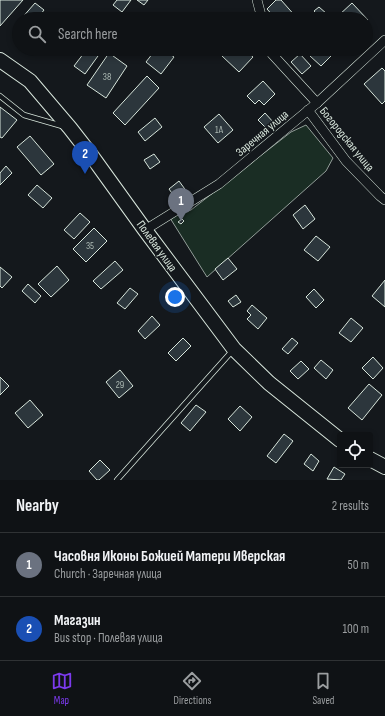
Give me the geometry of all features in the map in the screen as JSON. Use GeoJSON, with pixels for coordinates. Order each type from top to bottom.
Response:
{"type":"FeatureCollection","features":[{"type":"Feature","properties":{"kind":"main road","name":"Полевая улица"},"geometry":{"type":"LineString","coordinates":[[0,60],[30,81],[92,155],[145,230],[234,348],[269,383],[337,438]]}},
{"type":"Feature","properties":{"kind":"main road"},"geometry":{"type":"LineString","coordinates":[[373,460],[385,467]]}},
{"type":"Feature","properties":{"kind":"street"},"geometry":{"type":"LineString","coordinates":[[257,0],[260,12]]}},
{"type":"Feature","properties":{"kind":"street","name":"Заречная улица"},"geometry":{"type":"LineString","coordinates":[[373,51],[385,40]]}},
{"type":"Feature","properties":{"kind":"street","name":"Богородская улица"},"geometry":{"type":"LineString","coordinates":[[274,56],[317,103]]}},
{"type":"Feature","properties":{"kind":"street","name":"Заречная улица"},"geometry":{"type":"LineString","coordinates":[[145,230],[219,184],[317,103],[368,56]]}},
{"type":"Feature","properties":{"kind":"street","name":"Богородская улица"},"geometry":{"type":"LineString","coordinates":[[308,110],[346,161],[385,200]]}},
{"type":"Feature","properties":{"kind":"lane"},"geometry":{"type":"LineString","coordinates":[[0,96],[24,115],[70,128]]}},
{"type":"Feature","properties":{"kind":"lane"},"geometry":{"type":"LineString","coordinates":[[117,480],[234,348]]}},
{"type":"Feature","properties":{"kind":"green space"},"geometry":{"type":"Polygon","coordinates":[[[306,125],[333,158],[326,171],[207,277],[170,218],[191,210],[291,132],[306,125]]]}},
{"type":"Feature","properties":{"kind":"building"},"geometry":{"type":"Polygon","coordinates":[[[0,0],[23,0],[12,12],[0,26],[0,0]]]}},
{"type":"Feature","properties":{"kind":"building"},"geometry":{"type":"Polygon","coordinates":[[[117,0],[131,0],[122,12],[113,5],[117,0]]]}},
{"type":"Feature","properties":{"kind":"building"},"geometry":{"type":"Polygon","coordinates":[[[137,0],[148,0],[144,5],[137,0]]]}},
{"type":"Feature","properties":{"kind":"building"},"geometry":{"type":"Polygon","coordinates":[[[276,0],[281,0],[292,12],[270,12],[267,9],[276,0]]]}},
{"type":"Feature","properties":{"kind":"building"},"geometry":{"type":"Polygon","coordinates":[[[35,3],[44,10],[42,12],[27,12],[35,3]]]}},
{"type":"Feature","properties":{"kind":"building"},"geometry":{"type":"Polygon","coordinates":[[[352,3],[360,12],[342,12],[352,3]]]}},
{"type":"Feature","properties":{"kind":"building"},"geometry":{"type":"Polygon","coordinates":[[[319,7],[325,12],[315,12],[314,11],[319,7]]]}},
{"type":"Feature","properties":{"kind":"building"},"geometry":{"type":"Polygon","coordinates":[[[82,56],[98,56],[85,74],[74,66],[82,56]]]}},
{"type":"Feature","properties":{"kind":"building"},"geometry":{"type":"Polygon","coordinates":[[[107,56],[113,56],[127,66],[106,98],[87,85],[107,56]]]}},
{"type":"Feature","properties":{"kind":"building"},"geometry":{"type":"Polygon","coordinates":[[[151,56],[174,57],[161,74],[146,62],[151,56]]]}},
{"type":"Feature","properties":{"kind":"building"},"geometry":{"type":"Polygon","coordinates":[[[222,56],[253,57],[239,72],[222,56]]]}},
{"type":"Feature","properties":{"kind":"building"},"geometry":{"type":"Polygon","coordinates":[[[298,56],[302,56],[311,66],[302,74],[291,62],[298,56]]]}},
{"type":"Feature","properties":{"kind":"building"},"geometry":{"type":"Polygon","coordinates":[[[310,56],[331,56],[321,66],[310,56]]]}},
{"type":"Feature","properties":{"kind":"building"},"geometry":{"type":"Polygon","coordinates":[[[382,68],[385,71],[385,101],[382,104],[364,84],[382,68]]]}},
{"type":"Feature","properties":{"kind":"building"},"geometry":{"type":"Polygon","coordinates":[[[147,76],[159,88],[125,125],[113,113],[147,76]]]}},
{"type":"Feature","properties":{"kind":"building"},"geometry":{"type":"Polygon","coordinates":[[[263,81],[275,94],[264,105],[259,100],[255,104],[247,96],[263,81]]]}},
{"type":"Feature","properties":{"kind":"building"},"geometry":{"type":"Polygon","coordinates":[[[0,107],[17,120],[2,138],[0,137],[0,107]]]}},
{"type":"Feature","properties":{"kind":"building"},"geometry":{"type":"Polygon","coordinates":[[[265,113],[274,123],[267,129],[258,120],[265,113]]]}},
{"type":"Feature","properties":{"kind":"building"},"geometry":{"type":"Polygon","coordinates":[[[219,114],[233,130],[218,143],[204,127],[219,114]]]}},
{"type":"Feature","properties":{"kind":"building"},"geometry":{"type":"Polygon","coordinates":[[[155,118],[162,127],[145,141],[138,132],[155,118]]]}},
{"type":"Feature","properties":{"kind":"building"},"geometry":{"type":"Polygon","coordinates":[[[30,136],[54,164],[41,175],[17,147],[30,136]]]}},
{"type":"Feature","properties":{"kind":"building"},"geometry":{"type":"Polygon","coordinates":[[[154,154],[160,162],[150,169],[144,160],[154,154]]]}},
{"type":"Feature","properties":{"kind":"building"},"geometry":{"type":"Polygon","coordinates":[[[6,166],[12,173],[0,185],[0,173],[6,166]]]}},
{"type":"Feature","properties":{"kind":"building"},"geometry":{"type":"Polygon","coordinates":[[[179,181],[187,192],[176,199],[169,189],[179,181]]]}},
{"type":"Feature","properties":{"kind":"building"},"geometry":{"type":"Polygon","coordinates":[[[37,185],[52,198],[43,208],[28,195],[37,185]]]}},
{"type":"Feature","properties":{"kind":"building"},"geometry":{"type":"Polygon","coordinates":[[[305,205],[315,219],[303,229],[293,215],[305,205]]]}},
{"type":"Feature","properties":{"kind":"building"},"geometry":{"type":"Polygon","coordinates":[[[80,213],[90,222],[74,239],[64,230],[80,213]]]}},
{"type":"Feature","properties":{"kind":"building"},"geometry":{"type":"Polygon","coordinates":[[[182,219],[184,221],[181,224],[178,222],[182,219]]]}},
{"type":"Feature","properties":{"kind":"building"},"geometry":{"type":"Polygon","coordinates":[[[94,228],[107,241],[86,262],[73,249],[94,228]]]}},
{"type":"Feature","properties":{"kind":"building"},"geometry":{"type":"Polygon","coordinates":[[[316,236],[330,247],[318,261],[304,250],[316,236]]]}},
{"type":"Feature","properties":{"kind":"building"},"geometry":{"type":"Polygon","coordinates":[[[228,258],[237,269],[223,280],[215,269],[228,258]]]}},
{"type":"Feature","properties":{"kind":"building"},"geometry":{"type":"Polygon","coordinates":[[[115,261],[123,270],[101,289],[93,281],[115,261]]]}},
{"type":"Feature","properties":{"kind":"building"},"geometry":{"type":"Polygon","coordinates":[[[57,266],[69,280],[51,297],[38,284],[57,266]]]}},
{"type":"Feature","properties":{"kind":"building"},"geometry":{"type":"Polygon","coordinates":[[[0,267],[12,277],[2,288],[0,286],[0,267]]]}},
{"type":"Feature","properties":{"kind":"building"},"geometry":{"type":"Polygon","coordinates":[[[385,280],[385,307],[372,296],[385,280]]]}},
{"type":"Feature","properties":{"kind":"building"},"geometry":{"type":"Polygon","coordinates":[[[28,284],[41,296],[35,303],[22,291],[28,284]]]}},
{"type":"Feature","properties":{"kind":"building"},"geometry":{"type":"Polygon","coordinates":[[[130,288],[138,294],[125,309],[117,303],[130,288]]]}},
{"type":"Feature","properties":{"kind":"building"},"geometry":{"type":"Polygon","coordinates":[[[314,289],[324,300],[316,308],[306,297],[314,289]]]}},
{"type":"Feature","properties":{"kind":"building"},"geometry":{"type":"Polygon","coordinates":[[[236,295],[241,302],[233,307],[228,301],[236,295]]]}},
{"type":"Feature","properties":{"kind":"building"},"geometry":{"type":"Polygon","coordinates":[[[252,305],[267,318],[258,329],[247,319],[251,315],[247,311],[252,305]]]}},
{"type":"Feature","properties":{"kind":"building"},"geometry":{"type":"Polygon","coordinates":[[[152,316],[160,325],[145,339],[138,331],[152,316]]]}},
{"type":"Feature","properties":{"kind":"building"},"geometry":{"type":"Polygon","coordinates":[[[351,318],[363,328],[351,342],[339,333],[351,318]]]}},
{"type":"Feature","properties":{"kind":"building"},"geometry":{"type":"Polygon","coordinates":[[[183,338],[191,346],[176,361],[168,353],[183,338]]]}},
{"type":"Feature","properties":{"kind":"building"},"geometry":{"type":"Polygon","coordinates":[[[292,338],[298,343],[288,354],[282,349],[292,338]]]}},
{"type":"Feature","properties":{"kind":"building"},"geometry":{"type":"Polygon","coordinates":[[[373,357],[383,368],[373,379],[362,368],[373,357]]]}},
{"type":"Feature","properties":{"kind":"building"},"geometry":{"type":"Polygon","coordinates":[[[321,360],[333,370],[326,379],[314,368],[321,360]]]}},
{"type":"Feature","properties":{"kind":"building"},"geometry":{"type":"Polygon","coordinates":[[[301,361],[309,369],[298,379],[290,371],[301,361]]]}},
{"type":"Feature","properties":{"kind":"building"},"geometry":{"type":"Polygon","coordinates":[[[120,370],[133,386],[119,398],[106,382],[120,370]]]}},
{"type":"Feature","properties":{"kind":"building"},"geometry":{"type":"Polygon","coordinates":[[[0,377],[9,386],[0,395],[0,377]]]}},
{"type":"Feature","properties":{"kind":"building"},"geometry":{"type":"Polygon","coordinates":[[[369,384],[382,395],[362,420],[348,408],[369,384]]]}},
{"type":"Feature","properties":{"kind":"building"},"geometry":{"type":"Polygon","coordinates":[[[30,400],[43,415],[28,428],[15,413],[30,400]]]}},
{"type":"Feature","properties":{"kind":"building"},"geometry":{"type":"Polygon","coordinates":[[[196,405],[206,412],[190,431],[181,423],[196,405]]]}},
{"type":"Feature","properties":{"kind":"building"},"geometry":{"type":"Polygon","coordinates":[[[240,406],[252,417],[240,431],[228,419],[240,406]]]}},
{"type":"Feature","properties":{"kind":"building"},"geometry":{"type":"Polygon","coordinates":[[[284,434],[293,441],[276,463],[267,456],[284,434]]]}},
{"type":"Feature","properties":{"kind":"building"},"geometry":{"type":"Polygon","coordinates":[[[311,454],[319,461],[313,471],[304,464],[311,454]]]}},
{"type":"Feature","properties":{"kind":"building"},"geometry":{"type":"Polygon","coordinates":[[[100,460],[110,470],[99,480],[97,480],[89,471],[100,460]]]}},
{"type":"Feature","properties":{"kind":"building"},"geometry":{"type":"Polygon","coordinates":[[[334,467],[345,474],[341,480],[327,479],[334,467]]]}},
{"type":"Feature","properties":{"kind":"place","name":"Магазин"},"geometry":{"type":"Point","coordinates":[85,174]}},
{"type":"Feature","properties":{"kind":"place","name":"Часовня Иконы Божией Матери Иверская"},"geometry":{"type":"Point","coordinates":[181,221]}}]}
